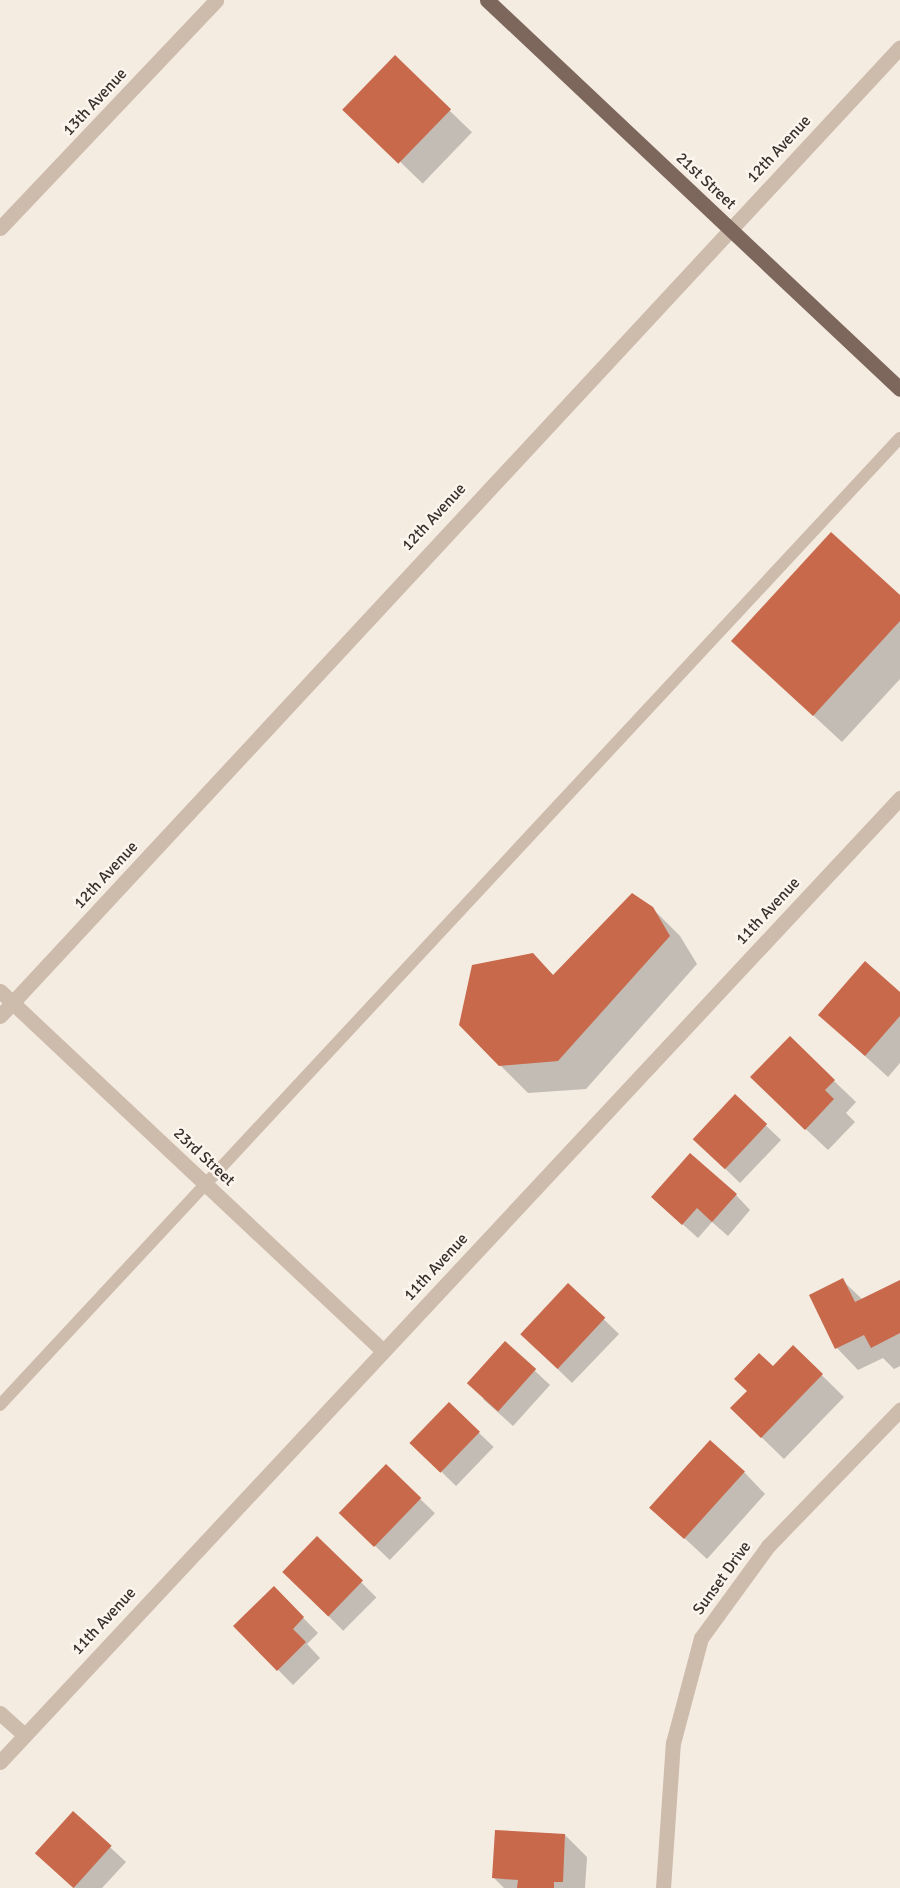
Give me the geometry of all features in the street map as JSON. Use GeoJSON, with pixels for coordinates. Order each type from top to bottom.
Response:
{"type":"FeatureCollection","features":[{"type":"Feature","properties":{"kind":"main road","name":"21st Street"},"geometry":{"type":"LineString","coordinates":[[487,0],[900,388]]}},
{"type":"Feature","properties":{"kind":"street","name":"13th Avenue"},"geometry":{"type":"LineString","coordinates":[[0,228],[216,0]]}},
{"type":"Feature","properties":{"kind":"street","name":"12th Avenue"},"geometry":{"type":"LineString","coordinates":[[0,1016],[730,227],[900,47]]}},
{"type":"Feature","properties":{"kind":"street","name":"11th Avenue"},"geometry":{"type":"LineString","coordinates":[[0,1762],[23,1734],[900,798]]}},
{"type":"Feature","properties":{"kind":"street","name":"23rd Street"},"geometry":{"type":"LineString","coordinates":[[0,991],[382,1350]]}},
{"type":"Feature","properties":{"kind":"street","name":"Sunset Drive"},"geometry":{"type":"LineString","coordinates":[[663,1888],[673,1743],[700,1638],[768,1545],[900,1410]]}},
{"type":"Feature","properties":{"kind":"street"},"geometry":{"type":"LineString","coordinates":[[0,1713],[23,1734]]}},
{"type":"Feature","properties":{"kind":"lane"},"geometry":{"type":"LineString","coordinates":[[0,1405],[900,438]]}},
{"type":"Feature","properties":{"kind":"building"},"geometry":{"type":"Polygon","coordinates":[[[395,55],[451,109],[398,164],[342,110],[395,55]]]}},
{"type":"Feature","properties":{"kind":"building"},"geometry":{"type":"Polygon","coordinates":[[[831,532],[900,595],[900,621],[813,716],[731,641],[831,532]]]}},
{"type":"Feature","properties":{"kind":"building"},"geometry":{"type":"Polygon","coordinates":[[[632,893],[653,907],[670,936],[558,1061],[499,1066],[459,1025],[472,965],[533,953],[553,975],[632,893]]]}},
{"type":"Feature","properties":{"kind":"building"},"geometry":{"type":"Polygon","coordinates":[[[865,961],[900,992],[900,1016],[865,1056],[818,1015],[865,961]]]}},
{"type":"Feature","properties":{"kind":"building"},"geometry":{"type":"Polygon","coordinates":[[[790,1036],[835,1080],[825,1090],[834,1099],[805,1130],[750,1077],[790,1036]]]}},
{"type":"Feature","properties":{"kind":"building"},"geometry":{"type":"Polygon","coordinates":[[[735,1094],[767,1124],[725,1169],[693,1139],[735,1094]]]}},
{"type":"Feature","properties":{"kind":"building"},"geometry":{"type":"Polygon","coordinates":[[[690,1153],[737,1194],[712,1222],[697,1208],[682,1225],[651,1197],[690,1153]]]}},
{"type":"Feature","properties":{"kind":"building"},"geometry":{"type":"Polygon","coordinates":[[[843,1278],[855,1302],[900,1280],[900,1333],[871,1348],[864,1335],[835,1349],[809,1295],[843,1278]]]}},
{"type":"Feature","properties":{"kind":"building"},"geometry":{"type":"Polygon","coordinates":[[[568,1283],[605,1318],[558,1369],[520,1334],[568,1283]]]}},
{"type":"Feature","properties":{"kind":"building"},"geometry":{"type":"Polygon","coordinates":[[[505,1341],[536,1369],[498,1411],[467,1383],[505,1341]]]}},
{"type":"Feature","properties":{"kind":"building"},"geometry":{"type":"Polygon","coordinates":[[[793,1345],[823,1374],[761,1438],[730,1408],[747,1391],[734,1379],[759,1353],[773,1366],[793,1345]]]}},
{"type":"Feature","properties":{"kind":"building"},"geometry":{"type":"Polygon","coordinates":[[[449,1402],[480,1432],[440,1473],[409,1443],[449,1402]]]}},
{"type":"Feature","properties":{"kind":"building"},"geometry":{"type":"Polygon","coordinates":[[[710,1440],[745,1471],[684,1539],[649,1508],[710,1440]]]}},
{"type":"Feature","properties":{"kind":"building"},"geometry":{"type":"Polygon","coordinates":[[[386,1464],[421,1498],[374,1547],[339,1513],[386,1464]]]}},
{"type":"Feature","properties":{"kind":"building"},"geometry":{"type":"Polygon","coordinates":[[[317,1536],[363,1580],[328,1616],[282,1572],[317,1536]]]}},
{"type":"Feature","properties":{"kind":"building"},"geometry":{"type":"Polygon","coordinates":[[[274,1586],[304,1617],[293,1629],[306,1642],[277,1671],[233,1626],[274,1586]]]}},
{"type":"Feature","properties":{"kind":"building"},"geometry":{"type":"Polygon","coordinates":[[[73,1811],[112,1846],[74,1888],[35,1853],[73,1811]]]}},
{"type":"Feature","properties":{"kind":"building"},"geometry":{"type":"Polygon","coordinates":[[[495,1830],[565,1834],[563,1882],[554,1882],[554,1888],[517,1888],[518,1880],[492,1878],[495,1830]]]}}]}
